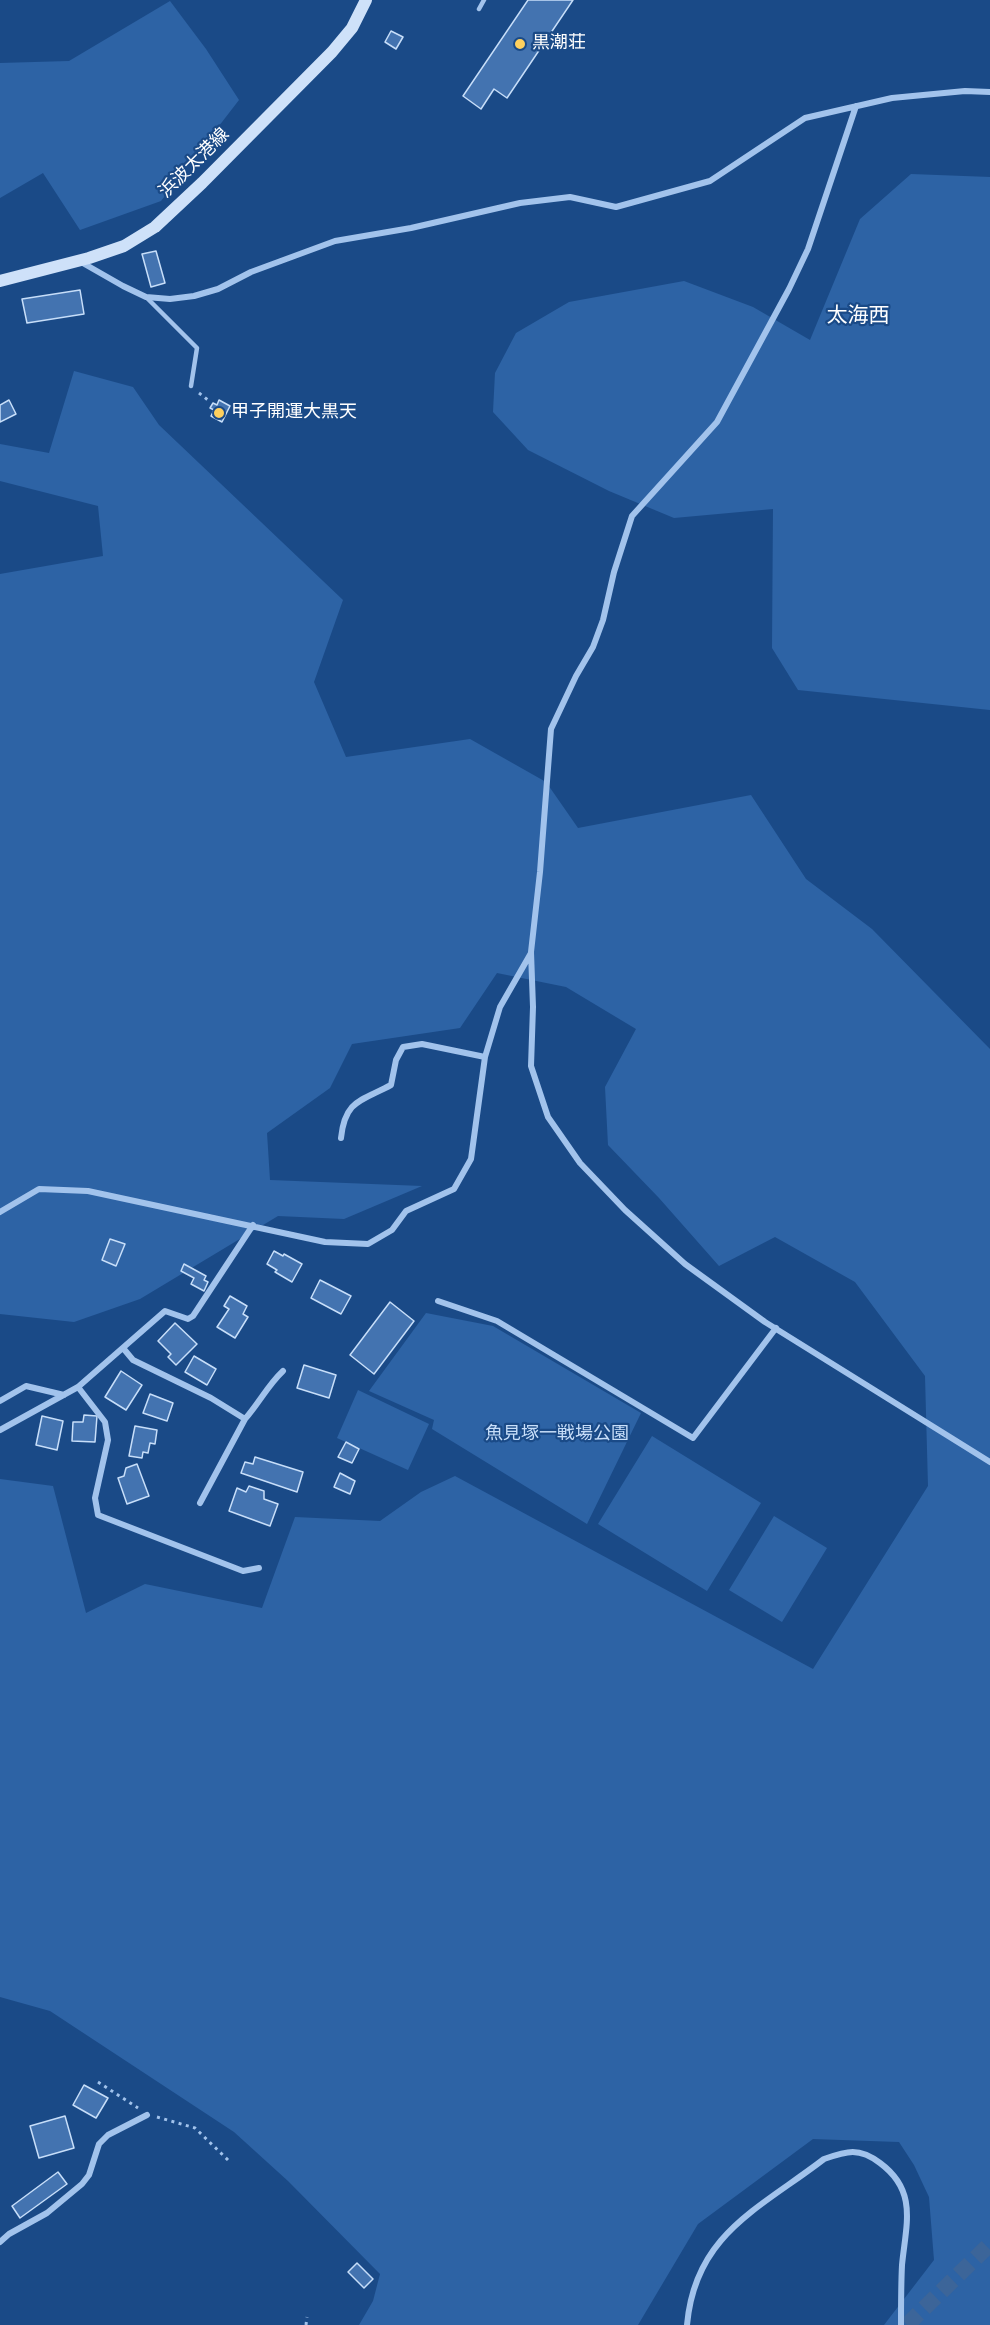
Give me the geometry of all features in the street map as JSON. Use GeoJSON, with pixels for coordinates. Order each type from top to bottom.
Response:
{"type":"FeatureCollection","features":[{"type":"Feature","properties":{"kind":"main road","name":"浜波太港線"},"geometry":{"type":"LineString","coordinates":[[0,281],[80,261],[124,246],[144,235],[165,219],[338,45],[352,28],[366,0]]}},
{"type":"Feature","properties":{"kind":"street"},"geometry":{"type":"LineString","coordinates":[[80,261],[146,297],[170,299],[194,296],[218,289],[251,272],[335,241],[411,228],[520,203],[570,197],[616,207],[710,181],[805,118],[892,98],[965,91],[990,92]]}},
{"type":"Feature","properties":{"kind":"street"},"geometry":{"type":"LineString","coordinates":[[856,106],[808,249],[717,422],[632,516],[614,572],[603,620],[593,647],[576,676],[551,729],[540,872],[531,952],[533,1007],[531,1066],[548,1117],[580,1163],[626,1210],[685,1264],[776,1328],[990,1462]]}},
{"type":"Feature","properties":{"kind":"street"},"geometry":{"type":"LineString","coordinates":[[0,1212],[39,1189],[88,1191],[325,1242],[368,1244],[392,1230],[406,1211],[454,1189],[471,1159],[485,1058],[500,1007],[531,952]]}},
{"type":"Feature","properties":{"kind":"street"},"geometry":{"type":"LineString","coordinates":[[341,1138],[343,1120],[351,1106],[391,1085],[396,1060],[403,1047],[422,1044],[485,1058]]}},
{"type":"Feature","properties":{"kind":"street"},"geometry":{"type":"LineString","coordinates":[[0,1430],[78,1387],[165,1311],[188,1319],[193,1316],[254,1225]]}},
{"type":"Feature","properties":{"kind":"street"},"geometry":{"type":"LineString","coordinates":[[438,1301],[497,1321],[693,1438],[776,1328]]}},
{"type":"Feature","properties":{"kind":"street"},"geometry":{"type":"LineString","coordinates":[[123,1348],[133,1360],[210,1398],[245,1419]]}},
{"type":"Feature","properties":{"kind":"street"},"geometry":{"type":"LineString","coordinates":[[200,1503],[245,1419],[255,1408],[271,1382],[283,1371]]}},
{"type":"Feature","properties":{"kind":"street"},"geometry":{"type":"LineString","coordinates":[[0,1401],[26,1386],[64,1395]]}},
{"type":"Feature","properties":{"kind":"street"},"geometry":{"type":"LineString","coordinates":[[78,1387],[105,1422],[108,1440],[95,1498],[98,1515],[243,1571],[259,1568]]}},
{"type":"Feature","properties":{"kind":"street"},"geometry":{"type":"LineString","coordinates":[[0,2242],[9,2234],[47,2213],[82,2184],[89,2175],[99,2144],[108,2135],[147,2115]]}},
{"type":"Feature","properties":{"kind":"street"},"geometry":{"type":"LineString","coordinates":[[687,2325],[693,2292],[701,2269],[712,2249],[729,2230],[824,2159],[842,2152],[853,2151],[870,2156],[897,2177],[906,2199],[907,2223],[902,2265],[901,2325]]}},
{"type":"Feature","properties":{"kind":"lane"},"geometry":{"type":"LineString","coordinates":[[479,9],[484,0]]}},
{"type":"Feature","properties":{"kind":"lane"},"geometry":{"type":"LineString","coordinates":[[146,297],[197,348],[191,386]]}},
{"type":"Feature","properties":{"kind":"path"},"geometry":{"type":"LineString","coordinates":[[98,2082],[147,2115],[195,2128],[228,2160]]}},
{"type":"Feature","properties":{"kind":"path"},"geometry":{"type":"LineString","coordinates":[[306,2325],[307,2317]]}},
{"type":"Feature","properties":{"kind":"green space"},"geometry":{"type":"Polygon","coordinates":[[[170,1],[206,49],[239,100],[161,201],[80,230],[43,173],[0,198],[0,63],[69,61],[170,1]]]}},
{"type":"Feature","properties":{"kind":"green space"},"geometry":{"type":"Polygon","coordinates":[[[911,174],[990,177],[990,710],[798,690],[772,648],[773,509],[674,518],[609,491],[528,450],[493,412],[495,373],[516,333],[569,302],[684,281],[753,307],[810,340],[860,219],[911,174]]]}},
{"type":"Feature","properties":{"kind":"green space"},"geometry":{"type":"Polygon","coordinates":[[[74,371],[133,387],[159,425],[343,600],[314,682],[346,757],[470,739],[546,782],[578,828],[751,795],[806,879],[872,929],[990,1049],[990,2325],[884,2325],[934,2260],[929,2197],[914,2165],[899,2142],[813,2139],[698,2224],[638,2325],[359,2325],[373,2301],[380,2274],[288,2181],[234,2132],[50,2011],[0,1997],[0,1479],[53,1486],[86,1613],[145,1584],[262,1608],[295,1517],[380,1521],[421,1492],[455,1476],[813,1669],[928,1486],[925,1376],[855,1282],[775,1237],[719,1266],[608,1145],[605,1087],[636,1029],[566,987],[497,973],[460,1028],[352,1044],[330,1088],[267,1133],[270,1180],[422,1186],[344,1219],[278,1216],[140,1299],[74,1322],[0,1314],[0,574],[103,556],[98,506],[0,481],[0,444],[49,453],[74,371]]]}},
{"type":"Feature","properties":{"kind":"green space","name":"魚見塚一戦場公園"},"geometry":{"type":"Polygon","coordinates":[[[426,1313],[493,1326],[641,1413],[587,1524],[432,1429],[434,1420],[369,1391],[426,1313]]]}},
{"type":"Feature","properties":{"kind":"green space"},"geometry":{"type":"Polygon","coordinates":[[[358,1390],[429,1424],[408,1470],[337,1438],[358,1390]]]}},
{"type":"Feature","properties":{"kind":"green space"},"geometry":{"type":"Polygon","coordinates":[[[652,1436],[761,1503],[707,1591],[598,1524],[652,1436]]]}},
{"type":"Feature","properties":{"kind":"green space"},"geometry":{"type":"Polygon","coordinates":[[[774,1516],[827,1548],[782,1622],[729,1590],[774,1516]]]}},
{"type":"Feature","properties":{"kind":"building","name":"黒潮荘"},"geometry":{"type":"Polygon","coordinates":[[[528,0],[573,0],[507,98],[494,89],[481,109],[463,96],[528,0]]]}},
{"type":"Feature","properties":{"kind":"building"},"geometry":{"type":"Polygon","coordinates":[[[391,31],[403,37],[396,49],[385,42],[391,31]]]}},
{"type":"Feature","properties":{"kind":"building"},"geometry":{"type":"Polygon","coordinates":[[[156,251],[165,283],[151,287],[142,254],[156,251]]]}},
{"type":"Feature","properties":{"kind":"building"},"geometry":{"type":"Polygon","coordinates":[[[80,290],[84,314],[27,323],[22,299],[80,290]]]}},
{"type":"Feature","properties":{"kind":"building"},"geometry":{"type":"Polygon","coordinates":[[[9,400],[16,414],[0,422],[0,405],[9,400]]]}},
{"type":"Feature","properties":{"kind":"building","name":"甲子開運大黒天"},"geometry":{"type":"Polygon","coordinates":[[[219,400],[230,406],[222,422],[211,416],[214,410],[210,408],[213,403],[217,405],[219,400]]]}},
{"type":"Feature","properties":{"kind":"building"},"geometry":{"type":"Polygon","coordinates":[[[110,1239],[125,1244],[116,1266],[102,1260],[110,1239]]]}},
{"type":"Feature","properties":{"kind":"building"},"geometry":{"type":"Polygon","coordinates":[[[274,1251],[302,1264],[292,1282],[275,1272],[277,1270],[267,1264],[274,1251]]]}},
{"type":"Feature","properties":{"kind":"building"},"geometry":{"type":"Polygon","coordinates":[[[184,1264],[206,1276],[204,1280],[208,1282],[204,1291],[191,1284],[194,1278],[181,1271],[184,1264]]]}},
{"type":"Feature","properties":{"kind":"building"},"geometry":{"type":"Polygon","coordinates":[[[320,1280],[351,1296],[341,1314],[311,1298],[320,1280]]]}},
{"type":"Feature","properties":{"kind":"building"},"geometry":{"type":"Polygon","coordinates":[[[230,1296],[247,1306],[243,1314],[248,1317],[235,1338],[217,1327],[229,1309],[224,1306],[230,1296]]]}},
{"type":"Feature","properties":{"kind":"building"},"geometry":{"type":"Polygon","coordinates":[[[390,1302],[414,1321],[374,1374],[350,1355],[390,1302]]]}},
{"type":"Feature","properties":{"kind":"building"},"geometry":{"type":"Polygon","coordinates":[[[175,1323],[197,1344],[176,1365],[168,1357],[171,1354],[158,1341],[175,1323]]]}},
{"type":"Feature","properties":{"kind":"building"},"geometry":{"type":"Polygon","coordinates":[[[194,1356],[216,1369],[207,1385],[185,1372],[194,1356]]]}},
{"type":"Feature","properties":{"kind":"building"},"geometry":{"type":"Polygon","coordinates":[[[304,1365],[336,1375],[329,1398],[297,1388],[304,1365]]]}},
{"type":"Feature","properties":{"kind":"building"},"geometry":{"type":"Polygon","coordinates":[[[121,1371],[142,1385],[126,1410],[105,1397],[121,1371]]]}},
{"type":"Feature","properties":{"kind":"building"},"geometry":{"type":"Polygon","coordinates":[[[150,1394],[173,1403],[167,1421],[143,1413],[150,1394]]]}},
{"type":"Feature","properties":{"kind":"building"},"geometry":{"type":"Polygon","coordinates":[[[84,1415],[97,1416],[95,1442],[72,1441],[73,1422],[83,1422],[84,1415]]]}},
{"type":"Feature","properties":{"kind":"building"},"geometry":{"type":"Polygon","coordinates":[[[42,1416],[63,1421],[57,1450],[36,1445],[42,1416]]]}},
{"type":"Feature","properties":{"kind":"building"},"geometry":{"type":"Polygon","coordinates":[[[135,1426],[157,1430],[155,1444],[150,1443],[148,1453],[143,1452],[142,1458],[129,1456],[135,1426]]]}},
{"type":"Feature","properties":{"kind":"building"},"geometry":{"type":"Polygon","coordinates":[[[346,1442],[359,1449],[352,1463],[338,1457],[346,1442]]]}},
{"type":"Feature","properties":{"kind":"building"},"geometry":{"type":"Polygon","coordinates":[[[255,1457],[303,1472],[297,1492],[241,1473],[245,1462],[253,1464],[255,1457]]]}},
{"type":"Feature","properties":{"kind":"building"},"geometry":{"type":"Polygon","coordinates":[[[137,1464],[149,1496],[127,1504],[118,1478],[124,1476],[126,1468],[137,1464]]]}},
{"type":"Feature","properties":{"kind":"building"},"geometry":{"type":"Polygon","coordinates":[[[340,1473],[355,1481],[350,1494],[334,1487],[340,1473]]]}},
{"type":"Feature","properties":{"kind":"building"},"geometry":{"type":"Polygon","coordinates":[[[249,1486],[264,1491],[264,1499],[278,1504],[270,1526],[229,1511],[237,1488],[246,1492],[249,1486]]]}},
{"type":"Feature","properties":{"kind":"building"},"geometry":{"type":"Polygon","coordinates":[[[84,2085],[108,2098],[96,2118],[73,2105],[84,2085]]]}},
{"type":"Feature","properties":{"kind":"building"},"geometry":{"type":"Polygon","coordinates":[[[65,2116],[74,2148],[39,2158],[30,2126],[65,2116]]]}},
{"type":"Feature","properties":{"kind":"building"},"geometry":{"type":"Polygon","coordinates":[[[58,2172],[67,2184],[20,2218],[12,2206],[58,2172]]]}},
{"type":"Feature","properties":{"kind":"building"},"geometry":{"type":"Polygon","coordinates":[[[357,2263],[373,2279],[364,2288],[348,2272],[357,2263]]]}},
{"type":"Feature","properties":{"kind":"tunnel"},"geometry":{"type":"LineString","coordinates":[[907,2325],[990,2244]]}},
{"type":"Feature","properties":{"kind":"place","name":"黒潮荘"},"geometry":{"type":"Point","coordinates":[520,44]}},
{"type":"Feature","properties":{"kind":"place","name":"甲子開運大黒天"},"geometry":{"type":"Point","coordinates":[219,413]}},
{"type":"Feature","properties":{"kind":"district","name":"太海西"},"geometry":{"type":"Point","coordinates":[858,317]}}]}
